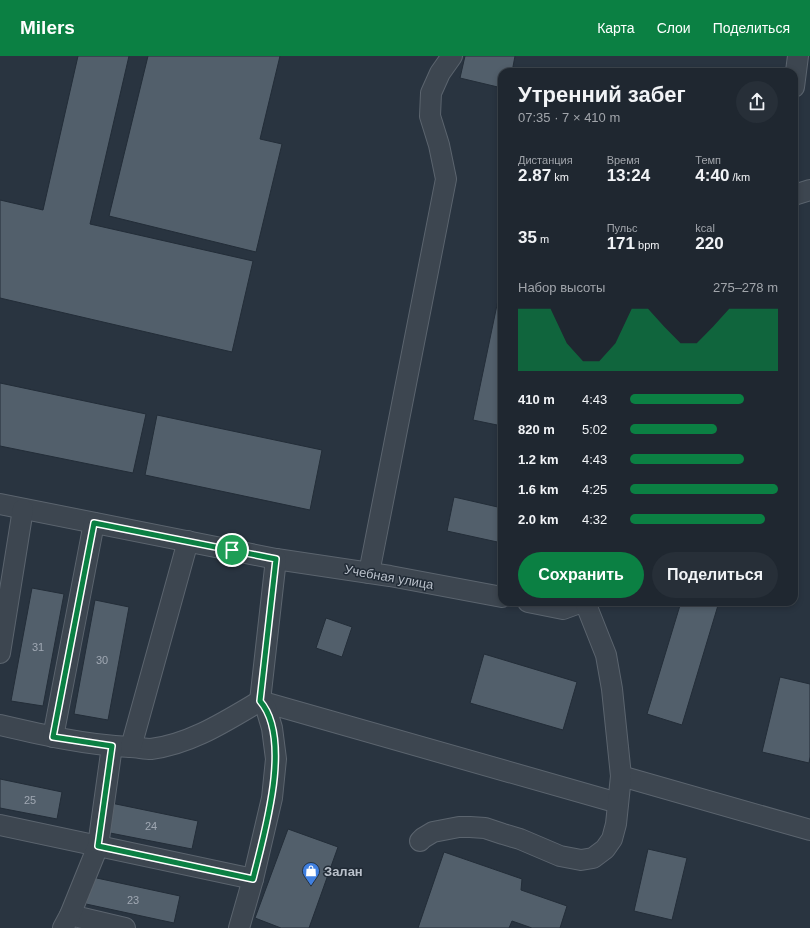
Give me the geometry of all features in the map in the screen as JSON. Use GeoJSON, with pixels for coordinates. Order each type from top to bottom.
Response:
{"type":"FeatureCollection","features":[{"type":"Feature","properties":{"kind":"street"},"geometry":{"type":"LineString","coordinates":[[369,572],[446,179],[439,145],[430,116],[431,92],[440,73],[452,56]]}},
{"type":"Feature","properties":{"kind":"street"},"geometry":{"type":"LineString","coordinates":[[796,68],[798,56]]}},
{"type":"Feature","properties":{"kind":"street"},"geometry":{"type":"LineString","coordinates":[[798,194],[810,190]]}},
{"type":"Feature","properties":{"kind":"street","name":"Учебная улица"},"geometry":{"type":"LineString","coordinates":[[0,504],[276,559],[369,572],[498,596]]}},
{"type":"Feature","properties":{"kind":"street"},"geometry":{"type":"LineString","coordinates":[[0,653],[23,509]]}},
{"type":"Feature","properties":{"kind":"street"},"geometry":{"type":"LineString","coordinates":[[53,737],[94,523]]}},
{"type":"Feature","properties":{"kind":"street"},"geometry":{"type":"LineString","coordinates":[[131,747],[188,541]]}},
{"type":"Feature","properties":{"kind":"street"},"geometry":{"type":"LineString","coordinates":[[239,928],[253,879],[272,798],[276,759],[272,728],[266,708],[260,701],[276,559]]}},
{"type":"Feature","properties":{"kind":"street"},"geometry":{"type":"LineString","coordinates":[[548,606],[563,609],[572,606]]}},
{"type":"Feature","properties":{"kind":"street"},"geometry":{"type":"LineString","coordinates":[[420,842],[423,838],[433,832],[470,826],[485,828],[520,839],[560,856],[581,860],[593,858],[605,849],[612,839],[616,824],[621,776],[612,689],[606,655],[586,606]]}},
{"type":"Feature","properties":{"kind":"street"},"geometry":{"type":"LineString","coordinates":[[0,725],[53,737],[112,746],[150,749],[182,741],[213,728],[260,701],[618,803]]}},
{"type":"Feature","properties":{"kind":"street"},"geometry":{"type":"LineString","coordinates":[[112,746],[98,846],[67,922],[125,928]]}},
{"type":"Feature","properties":{"kind":"street"},"geometry":{"type":"LineString","coordinates":[[621,776],[810,830]]}},
{"type":"Feature","properties":{"kind":"street"},"geometry":{"type":"LineString","coordinates":[[0,825],[253,879]]}},
{"type":"Feature","properties":{"kind":"building"},"geometry":{"type":"Polygon","coordinates":[[[78,56],[129,56],[90,224],[253,261],[232,352],[0,298],[0,200],[43,210],[78,56]]]}},
{"type":"Feature","properties":{"kind":"building"},"geometry":{"type":"Polygon","coordinates":[[[148,56],[280,56],[260,139],[282,144],[256,252],[109,216],[148,56]]]}},
{"type":"Feature","properties":{"kind":"building"},"geometry":{"type":"Polygon","coordinates":[[[465,56],[515,56],[513,68],[498,68],[498,87],[460,78],[465,56]]]}},
{"type":"Feature","properties":{"kind":"building"},"geometry":{"type":"Polygon","coordinates":[[[498,300],[498,425],[473,420],[498,300]]]}},
{"type":"Feature","properties":{"kind":"building"},"geometry":{"type":"Polygon","coordinates":[[[0,383],[146,414],[133,473],[0,446],[0,383]]]}},
{"type":"Feature","properties":{"kind":"building"},"geometry":{"type":"Polygon","coordinates":[[[157,415],[322,450],[310,510],[145,475],[157,415]]]}},
{"type":"Feature","properties":{"kind":"building"},"geometry":{"type":"Polygon","coordinates":[[[454,497],[498,507],[498,542],[447,531],[454,497]]]}},
{"type":"Feature","properties":{"kind":"building"},"geometry":{"type":"Polygon","coordinates":[[[32,588],[64,594],[43,706],[11,701],[32,588]]]}},
{"type":"Feature","properties":{"kind":"building"},"geometry":{"type":"Polygon","coordinates":[[[95,600],[129,607],[108,720],[74,714],[95,600]]]}},
{"type":"Feature","properties":{"kind":"building"},"geometry":{"type":"Polygon","coordinates":[[[680,606],[718,606],[682,725],[647,714],[680,606]]]}},
{"type":"Feature","properties":{"kind":"building"},"geometry":{"type":"Polygon","coordinates":[[[326,618],[352,627],[342,657],[316,648],[326,618]]]}},
{"type":"Feature","properties":{"kind":"building"},"geometry":{"type":"Polygon","coordinates":[[[484,654],[577,682],[563,730],[470,703],[484,654]]]}},
{"type":"Feature","properties":{"kind":"building"},"geometry":{"type":"Polygon","coordinates":[[[780,677],[810,684],[809,763],[762,752],[780,677]]]}},
{"type":"Feature","properties":{"kind":"building"},"geometry":{"type":"Polygon","coordinates":[[[0,779],[62,792],[57,819],[0,808],[0,779]]]}},
{"type":"Feature","properties":{"kind":"building"},"geometry":{"type":"Polygon","coordinates":[[[111,803],[198,821],[192,849],[105,832],[111,803]]]}},
{"type":"Feature","properties":{"kind":"building"},"geometry":{"type":"Polygon","coordinates":[[[288,829],[338,847],[309,928],[281,928],[255,918],[288,829]]]}},
{"type":"Feature","properties":{"kind":"building"},"geometry":{"type":"Polygon","coordinates":[[[648,849],[687,858],[672,920],[634,911],[648,849]]]}},
{"type":"Feature","properties":{"kind":"building"},"geometry":{"type":"Polygon","coordinates":[[[444,852],[522,879],[521,890],[567,906],[560,928],[532,928],[512,921],[509,928],[418,928],[444,852]]]}},
{"type":"Feature","properties":{"kind":"building"},"geometry":{"type":"Polygon","coordinates":[[[92,877],[180,896],[174,923],[86,904],[92,877]]]}},
{"type":"Feature","properties":{"kind":"place","name":"Залан"},"geometry":{"type":"Point","coordinates":[311,886]}},
{"type":"Feature","properties":{"kind":"route"},"geometry":{"type":"LineString","coordinates":[[94,523],[232,550],[276,559],[260,701],[266,708],[272,728],[276,759],[272,798],[253,879],[98,846],[112,746],[53,737],[94,523]]}}]}
